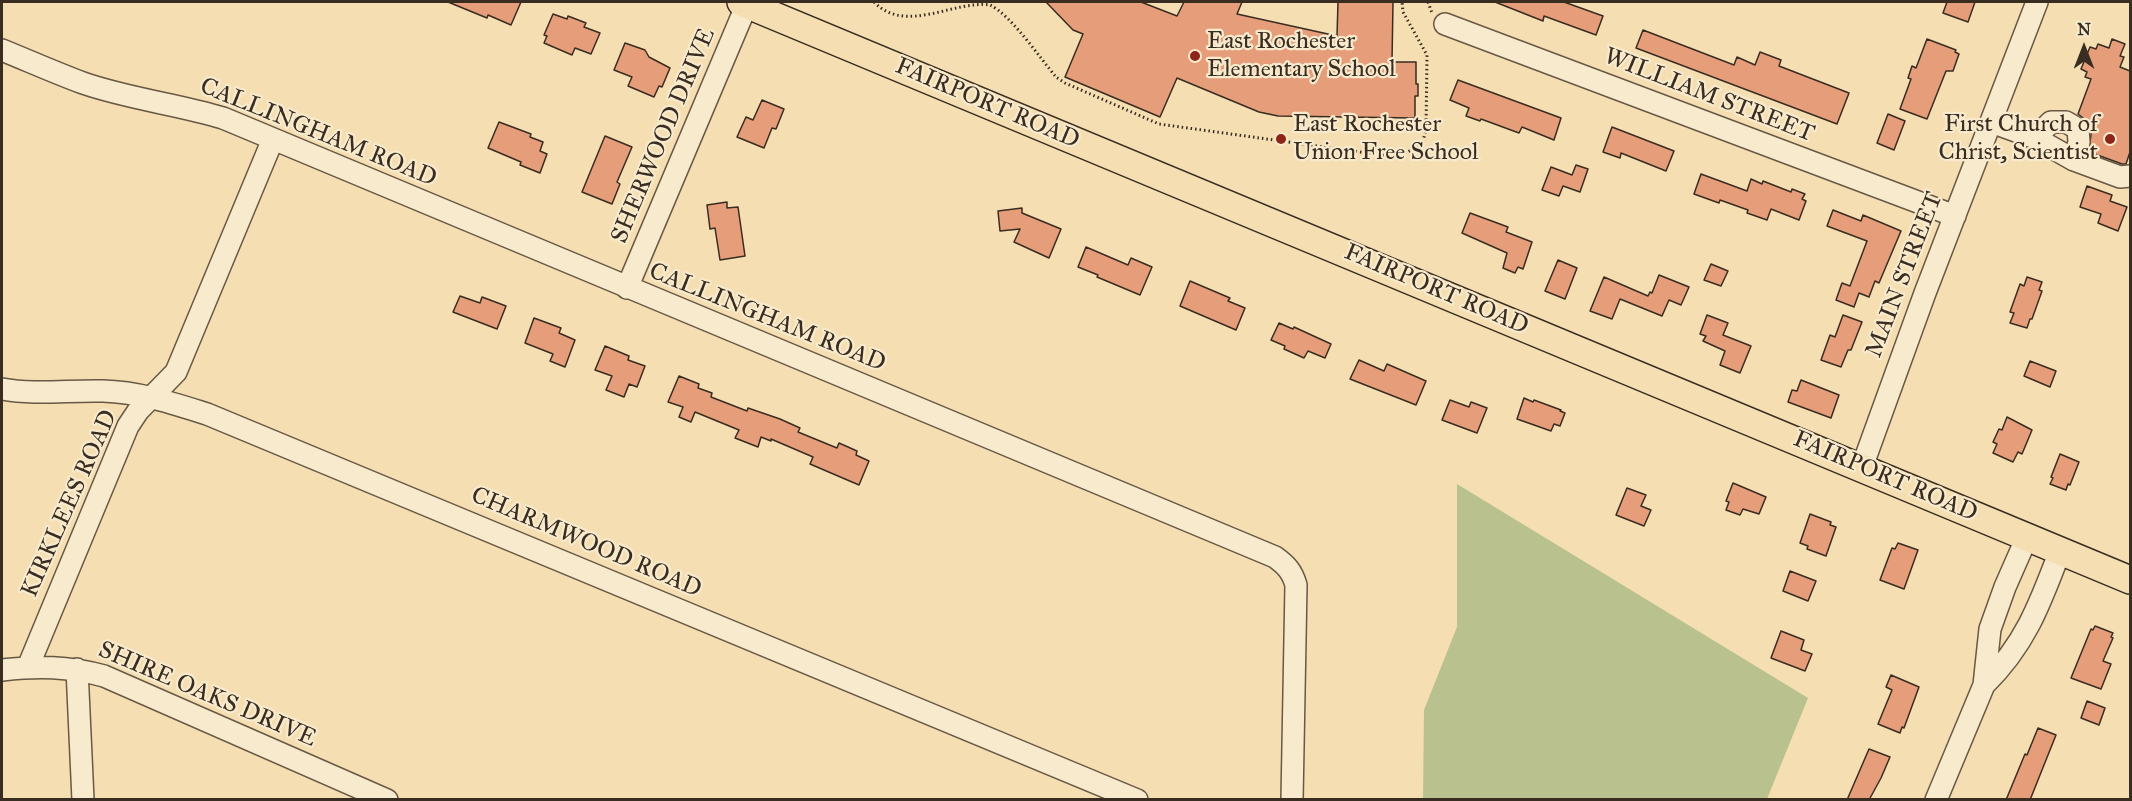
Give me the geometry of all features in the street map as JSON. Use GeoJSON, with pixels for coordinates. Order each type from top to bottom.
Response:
{"type":"FeatureCollection","features":[{"type":"Feature","properties":{"kind":"main road","name":"FAIRPORT ROAD"},"geometry":{"type":"LineString","coordinates":[[744,3],[2130,580]]}},
{"type":"Feature","properties":{"kind":"street","name":"MAIN STREET"},"geometry":{"type":"LineString","coordinates":[[1862,467],[1954,216],[2037,2]]}},
{"type":"Feature","properties":{"kind":"street","name":"SHERWOOD DRIVE"},"geometry":{"type":"LineString","coordinates":[[627,288],[744,3]]}},
{"type":"Feature","properties":{"kind":"street","name":"WILLIAM STREET"},"geometry":{"type":"LineString","coordinates":[[1445,24],[1954,216]]}},
{"type":"Feature","properties":{"kind":"street","name":"CALLINGHAM ROAD"},"geometry":{"type":"LineString","coordinates":[[2,50],[83,83],[223,118],[1261,550],[1286,564],[1293,573],[1296,585],[1292,800]]}},
{"type":"Feature","properties":{"kind":"street"},"geometry":{"type":"LineString","coordinates":[[1991,122],[2035,138],[2074,160],[2120,177],[2130,176]]}},
{"type":"Feature","properties":{"kind":"street"},"geometry":{"type":"LineString","coordinates":[[2035,138],[2051,122],[2066,122],[2078,129],[2079,142],[2074,160]]}},
{"type":"Feature","properties":{"kind":"street","name":"KIRKLEES ROAD"},"geometry":{"type":"LineString","coordinates":[[28,667],[128,426],[138,411],[176,372],[273,139]]}},
{"type":"Feature","properties":{"kind":"street","name":"CHARMWOOD ROAD"},"geometry":{"type":"LineString","coordinates":[[2,389],[51,393],[102,391],[153,397],[243,428],[1137,800]]}},
{"type":"Feature","properties":{"kind":"street"},"geometry":{"type":"LineString","coordinates":[[1936,800],[1984,685],[1990,628],[2027,537]]}},
{"type":"Feature","properties":{"kind":"street"},"geometry":{"type":"LineString","coordinates":[[1984,685],[2002,667],[2031,624],[2060,551]]}},
{"type":"Feature","properties":{"kind":"street","name":"SHIRE OAKS DRIVE"},"geometry":{"type":"LineString","coordinates":[[2,670],[52,666],[104,676],[387,800]]}},
{"type":"Feature","properties":{"kind":"street"},"geometry":{"type":"LineString","coordinates":[[77,669],[83,800]]}},
{"type":"Feature","properties":{"kind":"path"},"geometry":{"type":"LineString","coordinates":[[874,2],[890,13],[903,14],[923,10]]}},
{"type":"Feature","properties":{"kind":"path"},"geometry":{"type":"LineString","coordinates":[[954,3],[989,4],[1000,11],[1056,77],[1159,124],[1389,156],[1405,153],[1421,146],[1426,131],[1427,55],[1403,12],[1402,2]]}},
{"type":"Feature","properties":{"kind":"green space"},"geometry":{"type":"Polygon","coordinates":[[[1457,484],[1808,698],[1767,799],[1423,799],[1424,710],[1457,627],[1457,484]]]}},
{"type":"Feature","properties":{"kind":"building"},"geometry":{"type":"Polygon","coordinates":[[[448,2],[521,2],[511,25],[448,2]]]}},
{"type":"Feature","properties":{"kind":"building","name":"East Rochester Elementary School"},"geometry":{"type":"Polygon","coordinates":[[[1046,2],[1141,2],[1177,16],[1184,2],[1242,2],[1237,14],[1337,36],[1338,2],[1393,2],[1392,62],[1416,62],[1418,96],[1415,96],[1415,118],[1278,116],[1259,112],[1177,78],[1160,117],[1065,77],[1083,34],[1073,30],[1046,2]]]}},
{"type":"Feature","properties":{"kind":"building"},"geometry":{"type":"Polygon","coordinates":[[[1495,2],[1564,2],[1603,16],[1596,35],[1544,16],[1543,21],[1495,2]]]}},
{"type":"Feature","properties":{"kind":"building"},"geometry":{"type":"Polygon","coordinates":[[[1947,2],[1975,2],[1968,22],[1943,13],[1947,2]]]}},
{"type":"Feature","properties":{"kind":"building"},"geometry":{"type":"Polygon","coordinates":[[[553,14],[567,19],[568,16],[586,23],[584,27],[600,33],[591,54],[575,48],[572,55],[544,43],[547,36],[544,35],[553,14]]]}},
{"type":"Feature","properties":{"kind":"building"},"geometry":{"type":"Polygon","coordinates":[[[1643,30],[1734,65],[1737,57],[1755,65],[1760,52],[1781,60],[1779,66],[1849,93],[1837,124],[1636,48],[1643,30]]]}},
{"type":"Feature","properties":{"kind":"building"},"geometry":{"type":"Polygon","coordinates":[[[1927,39],[1956,50],[1955,52],[1959,54],[1953,71],[1946,71],[1927,119],[1900,109],[1911,79],[1908,78],[1912,66],[1916,68],[1927,39]]]}},
{"type":"Feature","properties":{"kind":"building"},"geometry":{"type":"Polygon","coordinates":[[[2112,39],[2125,44],[2120,56],[2124,57],[2120,67],[2130,71],[2130,152],[2126,164],[2089,152],[2094,126],[2078,114],[2091,79],[2085,77],[2087,72],[2081,69],[2090,47],[2096,49],[2098,44],[2109,48],[2112,39]]]}},
{"type":"Feature","properties":{"kind":"building"},"geometry":{"type":"Polygon","coordinates":[[[625,43],[645,50],[649,57],[670,68],[662,87],[659,86],[654,97],[628,86],[632,77],[614,70],[625,43]]]}},
{"type":"Feature","properties":{"kind":"building"},"geometry":{"type":"Polygon","coordinates":[[[1458,80],[1561,118],[1554,140],[1522,127],[1519,133],[1466,116],[1469,108],[1450,100],[1458,80]]]}},
{"type":"Feature","properties":{"kind":"building"},"geometry":{"type":"Polygon","coordinates":[[[762,100],[784,109],[776,129],[772,128],[764,148],[737,137],[746,117],[753,120],[762,100]]]}},
{"type":"Feature","properties":{"kind":"building"},"geometry":{"type":"Polygon","coordinates":[[[1888,114],[1905,121],[1894,150],[1877,143],[1888,114]]]}},
{"type":"Feature","properties":{"kind":"building"},"geometry":{"type":"Polygon","coordinates":[[[499,122],[531,134],[530,137],[543,142],[540,151],[547,154],[540,173],[488,148],[499,122]]]}},
{"type":"Feature","properties":{"kind":"building"},"geometry":{"type":"Polygon","coordinates":[[[1612,127],[1674,151],[1666,171],[1621,153],[1620,158],[1603,152],[1612,127]]]}},
{"type":"Feature","properties":{"kind":"building"},"geometry":{"type":"Polygon","coordinates":[[[605,136],[632,147],[617,182],[620,184],[612,204],[582,192],[605,136]]]}},
{"type":"Feature","properties":{"kind":"building"},"geometry":{"type":"Polygon","coordinates":[[[1576,165],[1588,169],[1580,192],[1563,186],[1559,196],[1542,190],[1551,167],[1572,175],[1576,165]]]}},
{"type":"Feature","properties":{"kind":"building"},"geometry":{"type":"Polygon","coordinates":[[[1701,174],[1747,191],[1751,179],[1762,184],[1763,181],[1791,192],[1792,189],[1805,194],[1802,199],[1806,201],[1799,220],[1771,209],[1767,220],[1720,200],[1719,203],[1694,194],[1701,174]]]}},
{"type":"Feature","properties":{"kind":"building"},"geometry":{"type":"Polygon","coordinates":[[[2087,186],[2112,195],[2110,201],[2127,207],[2118,231],[2098,223],[2101,214],[2080,207],[2087,186]]]}},
{"type":"Feature","properties":{"kind":"building"},"geometry":{"type":"Polygon","coordinates":[[[727,202],[727,208],[738,207],[745,256],[720,260],[715,228],[710,229],[707,205],[727,202]]]}},
{"type":"Feature","properties":{"kind":"building"},"geometry":{"type":"Polygon","coordinates":[[[1022,208],[1022,213],[1061,229],[1049,258],[1014,242],[1020,229],[1000,231],[998,211],[1022,208]]]}},
{"type":"Feature","properties":{"kind":"building"},"geometry":{"type":"Polygon","coordinates":[[[1833,210],[1861,221],[1863,215],[1901,231],[1879,283],[1875,281],[1869,297],[1859,293],[1854,307],[1836,300],[1842,283],[1850,286],[1867,241],[1827,226],[1833,210]]]}},
{"type":"Feature","properties":{"kind":"building"},"geometry":{"type":"Polygon","coordinates":[[[1470,213],[1508,227],[1506,232],[1532,242],[1523,269],[1518,267],[1515,273],[1503,268],[1507,253],[1462,233],[1470,213]]]}},
{"type":"Feature","properties":{"kind":"building"},"geometry":{"type":"Polygon","coordinates":[[[1086,247],[1128,265],[1131,258],[1152,267],[1140,295],[1078,267],[1086,247]]]}},
{"type":"Feature","properties":{"kind":"building"},"geometry":{"type":"Polygon","coordinates":[[[1558,260],[1577,268],[1565,299],[1545,291],[1558,260]]]}},
{"type":"Feature","properties":{"kind":"building"},"geometry":{"type":"Polygon","coordinates":[[[1711,264],[1728,271],[1721,286],[1704,280],[1711,264]]]}},
{"type":"Feature","properties":{"kind":"building"},"geometry":{"type":"Polygon","coordinates":[[[1659,275],[1689,287],[1681,305],[1669,300],[1662,316],[1620,299],[1612,319],[1590,311],[1604,277],[1648,296],[1650,292],[1652,293],[1659,275]]]}},
{"type":"Feature","properties":{"kind":"building"},"geometry":{"type":"Polygon","coordinates":[[[2027,277],[2042,282],[2039,290],[2042,291],[2027,328],[2010,323],[2014,313],[2010,312],[2020,284],[2024,286],[2027,277]]]}},
{"type":"Feature","properties":{"kind":"building"},"geometry":{"type":"Polygon","coordinates":[[[1190,281],[1230,298],[1228,301],[1245,308],[1236,330],[1180,306],[1190,281]]]}},
{"type":"Feature","properties":{"kind":"building"},"geometry":{"type":"Polygon","coordinates":[[[460,296],[480,303],[482,297],[506,306],[497,329],[453,312],[460,296]]]}},
{"type":"Feature","properties":{"kind":"building"},"geometry":{"type":"Polygon","coordinates":[[[1707,315],[1728,323],[1723,335],[1751,346],[1740,373],[1720,365],[1725,351],[1703,341],[1706,336],[1700,334],[1707,315]]]}},
{"type":"Feature","properties":{"kind":"building"},"geometry":{"type":"Polygon","coordinates":[[[1843,315],[1862,322],[1851,350],[1848,350],[1841,367],[1821,360],[1830,335],[1835,337],[1843,315]]]}},
{"type":"Feature","properties":{"kind":"building"},"geometry":{"type":"Polygon","coordinates":[[[534,318],[561,328],[559,333],[575,340],[565,367],[550,361],[553,354],[525,343],[534,318]]]}},
{"type":"Feature","properties":{"kind":"building"},"geometry":{"type":"Polygon","coordinates":[[[1279,323],[1293,329],[1294,327],[1331,344],[1325,358],[1308,351],[1304,358],[1271,340],[1279,323]]]}},
{"type":"Feature","properties":{"kind":"building"},"geometry":{"type":"Polygon","coordinates":[[[605,346],[629,356],[628,360],[645,366],[637,387],[629,384],[624,397],[606,390],[612,376],[595,370],[605,346]]]}},
{"type":"Feature","properties":{"kind":"building"},"geometry":{"type":"Polygon","coordinates":[[[1359,360],[1384,371],[1387,364],[1426,381],[1416,405],[1350,379],[1359,360]]]}},
{"type":"Feature","properties":{"kind":"building"},"geometry":{"type":"Polygon","coordinates":[[[2030,361],[2056,371],[2050,387],[2024,376],[2030,361]]]}},
{"type":"Feature","properties":{"kind":"building"},"geometry":{"type":"Polygon","coordinates":[[[679,376],[699,384],[698,388],[712,393],[711,397],[747,411],[748,408],[780,419],[800,428],[798,432],[837,448],[839,443],[857,451],[856,455],[869,461],[859,485],[810,464],[813,457],[771,439],[771,441],[761,437],[758,447],[735,438],[739,430],[695,412],[691,422],[679,417],[683,407],[668,402],[679,376]]]}},
{"type":"Feature","properties":{"kind":"building"},"geometry":{"type":"Polygon","coordinates":[[[1801,380],[1839,395],[1831,418],[1788,402],[1792,390],[1797,391],[1801,380]]]}},
{"type":"Feature","properties":{"kind":"building"},"geometry":{"type":"Polygon","coordinates":[[[1524,398],[1565,413],[1560,426],[1554,424],[1551,431],[1517,419],[1524,398]]]}},
{"type":"Feature","properties":{"kind":"building"},"geometry":{"type":"Polygon","coordinates":[[[1450,400],[1469,407],[1471,402],[1487,408],[1477,433],[1442,420],[1450,400]]]}},
{"type":"Feature","properties":{"kind":"building"},"geometry":{"type":"Polygon","coordinates":[[[2007,417],[2032,430],[2022,454],[2018,452],[2013,462],[1993,453],[1997,444],[1993,442],[1999,429],[2002,430],[2007,417]]]}},
{"type":"Feature","properties":{"kind":"building"},"geometry":{"type":"Polygon","coordinates":[[[2060,454],[2079,462],[2066,490],[2050,484],[2060,454]]]}},
{"type":"Feature","properties":{"kind":"building"},"geometry":{"type":"Polygon","coordinates":[[[1733,483],[1766,497],[1759,514],[1743,509],[1740,515],[1726,510],[1729,502],[1726,501],[1733,483]]]}},
{"type":"Feature","properties":{"kind":"building"},"geometry":{"type":"Polygon","coordinates":[[[1627,488],[1646,495],[1641,506],[1651,510],[1644,526],[1616,515],[1627,488]]]}},
{"type":"Feature","properties":{"kind":"building"},"geometry":{"type":"Polygon","coordinates":[[[1810,514],[1831,522],[1830,525],[1836,527],[1826,556],[1807,549],[1808,546],[1800,543],[1810,514]]]}},
{"type":"Feature","properties":{"kind":"building"},"geometry":{"type":"Polygon","coordinates":[[[1898,543],[1918,550],[1904,589],[1880,580],[1892,548],[1895,549],[1898,543]]]}},
{"type":"Feature","properties":{"kind":"building"},"geometry":{"type":"Polygon","coordinates":[[[1790,571],[1816,581],[1808,601],[1783,591],[1790,571]]]}},
{"type":"Feature","properties":{"kind":"building"},"geometry":{"type":"Polygon","coordinates":[[[2095,626],[2113,633],[2103,661],[2111,664],[2101,689],[2071,678],[2091,629],[2093,630],[2095,626]]]}},
{"type":"Feature","properties":{"kind":"building"},"geometry":{"type":"Polygon","coordinates":[[[1781,631],[1804,640],[1801,650],[1812,654],[1805,671],[1771,658],[1781,631]]]}},
{"type":"Feature","properties":{"kind":"building"},"geometry":{"type":"Polygon","coordinates":[[[1891,675],[1919,687],[1900,733],[1878,724],[1892,690],[1886,687],[1891,675]]]}},
{"type":"Feature","properties":{"kind":"building"},"geometry":{"type":"Polygon","coordinates":[[[2087,701],[2105,708],[2099,725],[2081,718],[2087,701]]]}},
{"type":"Feature","properties":{"kind":"building"},"geometry":{"type":"Polygon","coordinates":[[[2038,728],[2056,735],[2030,800],[2006,800],[2025,754],[2027,755],[2038,728]]]}},
{"type":"Feature","properties":{"kind":"building"},"geometry":{"type":"Polygon","coordinates":[[[1869,749],[1890,757],[1881,778],[1869,800],[1847,800],[1869,749]]]}},
{"type":"Feature","properties":{"kind":"place","name":"East Rochester Elementary School"},"geometry":{"type":"Point","coordinates":[1195,56]}},
{"type":"Feature","properties":{"kind":"place","name":"East Rochester Union Free School"},"geometry":{"type":"Point","coordinates":[1281,139]}},
{"type":"Feature","properties":{"kind":"place","name":"First Church of Christ, Scientist"},"geometry":{"type":"Point","coordinates":[2110,139]}}]}
